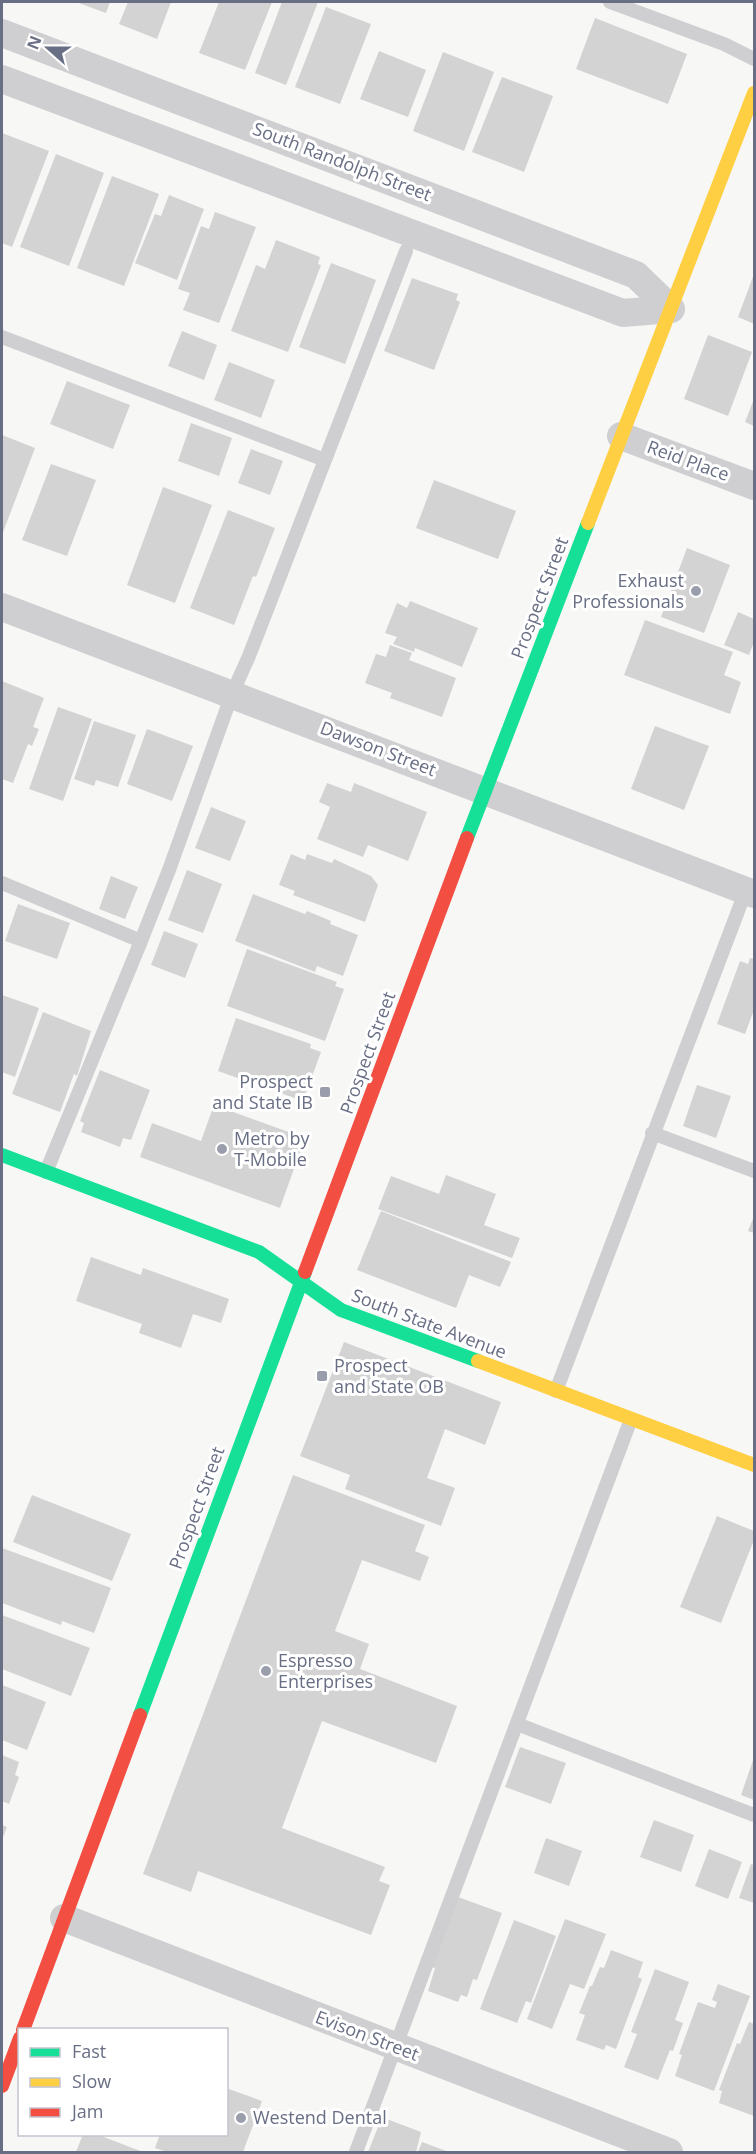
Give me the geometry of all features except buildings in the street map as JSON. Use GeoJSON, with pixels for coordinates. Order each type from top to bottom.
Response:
{"type":"FeatureCollection","features":[{"type":"Feature","properties":{"kind":"main road","name":"Prospect Street"},"geometry":{"type":"LineString","coordinates":[[24,2028],[485,790],[754,93]]}},
{"type":"Feature","properties":{"kind":"main road","name":"South State Avenue"},"geometry":{"type":"LineString","coordinates":[[2,1155],[259,1252],[341,1310],[754,1464]]}},
{"type":"Feature","properties":{"kind":"main road"},"geometry":{"type":"LineString","coordinates":[[2,2086],[18,2043]]}},
{"type":"Feature","properties":{"kind":"street","name":"South Randolph Street"},"geometry":{"type":"LineString","coordinates":[[2,33],[636,275],[671,309]]}},
{"type":"Feature","properties":{"kind":"street"},"geometry":{"type":"LineString","coordinates":[[2,79],[622,313],[671,309]]}},
{"type":"Feature","properties":{"kind":"street","name":"Reid Place"},"geometry":{"type":"LineString","coordinates":[[621,436],[754,486]]}},
{"type":"Feature","properties":{"kind":"street","name":"Dawson Street"},"geometry":{"type":"LineString","coordinates":[[2,607],[750,892]]}},
{"type":"Feature","properties":{"kind":"street","name":"Evison Street"},"geometry":{"type":"LineString","coordinates":[[64,1918],[669,2152]]}},
{"type":"Feature","properties":{"kind":"lane"},"geometry":{"type":"LineString","coordinates":[[610,2],[724,44],[754,59]]}},
{"type":"Feature","properties":{"kind":"lane"},"geometry":{"type":"LineString","coordinates":[[46,1172],[169,870],[232,694],[249,656],[406,251]]}},
{"type":"Feature","properties":{"kind":"lane"},"geometry":{"type":"LineString","coordinates":[[2,337],[325,460]]}},
{"type":"Feature","properties":{"kind":"lane"},"geometry":{"type":"LineString","coordinates":[[2,883],[141,941]]}},
{"type":"Feature","properties":{"kind":"lane"},"geometry":{"type":"LineString","coordinates":[[556,1391],[652,1133],[750,892]]}},
{"type":"Feature","properties":{"kind":"lane"},"geometry":{"type":"LineString","coordinates":[[652,1133],[754,1171]]}},
{"type":"Feature","properties":{"kind":"lane"},"geometry":{"type":"LineString","coordinates":[[356,2152],[631,1419]]}},
{"type":"Feature","properties":{"kind":"lane"},"geometry":{"type":"LineString","coordinates":[[517,1724],[754,1815]]}},
{"type":"Feature","properties":{"kind":"traffic: fast"},"geometry":{"type":"LineString","coordinates":[[467,838],[588,523]]}},
{"type":"Feature","properties":{"kind":"traffic: fast"},"geometry":{"type":"LineString","coordinates":[[2,1155],[259,1252],[341,1310],[478,1361]]}},
{"type":"Feature","properties":{"kind":"traffic: fast"},"geometry":{"type":"LineString","coordinates":[[140,1715],[305,1272]]}},
{"type":"Feature","properties":{"kind":"traffic: slow"},"geometry":{"type":"LineString","coordinates":[[588,523],[754,93]]}},
{"type":"Feature","properties":{"kind":"traffic: slow"},"geometry":{"type":"LineString","coordinates":[[478,1361],[754,1465]]}},
{"type":"Feature","properties":{"kind":"traffic: jam"},"geometry":{"type":"LineString","coordinates":[[305,1272],[467,838]]}},
{"type":"Feature","properties":{"kind":"traffic: jam"},"geometry":{"type":"LineString","coordinates":[[24,2028],[140,1715]]}},
{"type":"Feature","properties":{"kind":"traffic: jam"},"geometry":{"type":"LineString","coordinates":[[2,2086],[18,2043]]}},
{"type":"Feature","properties":{"kind":"place","name":"Exhaust Professionals"},"geometry":{"type":"Point","coordinates":[696,591]}},
{"type":"Feature","properties":{"kind":"place","name":"Prospect and State IB"},"geometry":{"type":"Point","coordinates":[325,1092]}},
{"type":"Feature","properties":{"kind":"place","name":"Metro by T-Mobile"},"geometry":{"type":"Point","coordinates":[222,1149]}},
{"type":"Feature","properties":{"kind":"place","name":"Prospect and State OB"},"geometry":{"type":"Point","coordinates":[322,1376]}},
{"type":"Feature","properties":{"kind":"place","name":"Espresso Enterprises"},"geometry":{"type":"Point","coordinates":[266,1671]}},
{"type":"Feature","properties":{"kind":"place","name":"Westend Dental"},"geometry":{"type":"Point","coordinates":[241,2118]}}]}
